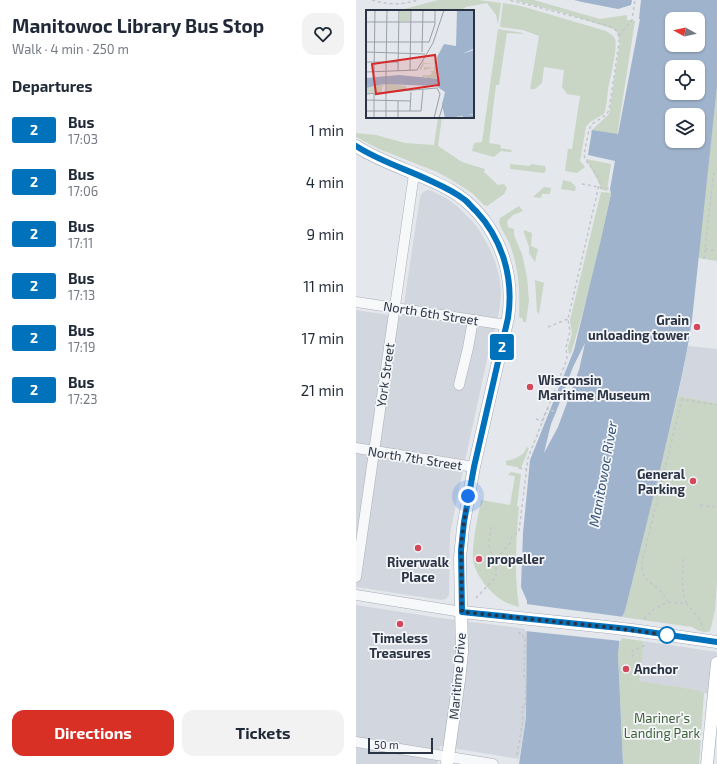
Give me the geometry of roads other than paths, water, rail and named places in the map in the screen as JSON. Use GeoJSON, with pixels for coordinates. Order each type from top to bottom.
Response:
{"type":"FeatureCollection","features":[{"type":"Feature","properties":{"kind":"main road","name":"Maritime Drive"},"geometry":{"type":"LineString","coordinates":[[356,146],[369,154],[450,190],[465,200],[492,231],[504,256],[508,276],[510,300],[506,325],[466,505],[461,539],[462,652],[448,761]]}},
{"type":"Feature","properties":{"kind":"main road"},"geometry":{"type":"LineString","coordinates":[[462,612],[520,624],[640,631],[717,642]]}},
{"type":"Feature","properties":{"kind":"main road"},"geometry":{"type":"LineString","coordinates":[[707,764],[717,663]]}},
{"type":"Feature","properties":{"kind":"street","name":"York Street"},"geometry":{"type":"LineString","coordinates":[[356,577],[414,174]]}},
{"type":"Feature","properties":{"kind":"street","name":"North 6th Street"},"geometry":{"type":"LineString","coordinates":[[356,302],[506,325]]}},
{"type":"Feature","properties":{"kind":"street"},"geometry":{"type":"LineString","coordinates":[[459,385],[473,320]]}},
{"type":"Feature","properties":{"kind":"street","name":"North 7th Street"},"geometry":{"type":"LineString","coordinates":[[356,448],[474,467]]}},
{"type":"Feature","properties":{"kind":"street"},"geometry":{"type":"LineString","coordinates":[[356,595],[462,612]]}},
{"type":"Feature","properties":{"kind":"street"},"geometry":{"type":"LineString","coordinates":[[356,742],[448,761],[493,764]]}},
{"type":"Feature","properties":{"kind":"water"},"geometry":{"type":"Polygon","coordinates":[[[574,0],[632,0],[631,5],[618,9],[574,0]]]}},
{"type":"Feature","properties":{"kind":"water","name":"Manitowoc River"},"geometry":{"type":"Polygon","coordinates":[[[641,0],[717,0],[717,87],[692,320],[682,375],[661,466],[625,611],[622,617],[618,654],[623,764],[519,764],[526,718],[527,601],[521,587],[523,533],[530,460],[574,350],[611,194],[610,189],[615,161],[588,155],[592,130],[618,134],[640,19],[641,0]],[[585,343],[573,367],[551,424],[544,453],[558,427],[579,370],[585,343]]]}},
{"type":"Feature","properties":{"kind":"place","name":"Grain unloading tower"},"geometry":{"type":"Point","coordinates":[697,327]}},
{"type":"Feature","properties":{"kind":"place","name":"Wisconsin Maritime Museum"},"geometry":{"type":"Point","coordinates":[530,387]}},
{"type":"Feature","properties":{"kind":"place","name":"General Parking"},"geometry":{"type":"Point","coordinates":[693,481]}},
{"type":"Feature","properties":{"kind":"place","name":"Riverwalk Place"},"geometry":{"type":"Point","coordinates":[418,548]}},
{"type":"Feature","properties":{"kind":"place","name":"propeller"},"geometry":{"type":"Point","coordinates":[479,559]}},
{"type":"Feature","properties":{"kind":"place","name":"Timeless Treasures"},"geometry":{"type":"Point","coordinates":[400,624]}},
{"type":"Feature","properties":{"kind":"place","name":"Anchor"},"geometry":{"type":"Point","coordinates":[626,669]}},
{"type":"Feature","properties":{"kind":"park label","name":"Mariner's Landing Park"},"geometry":{"type":"Point","coordinates":[662,726]}}]}
